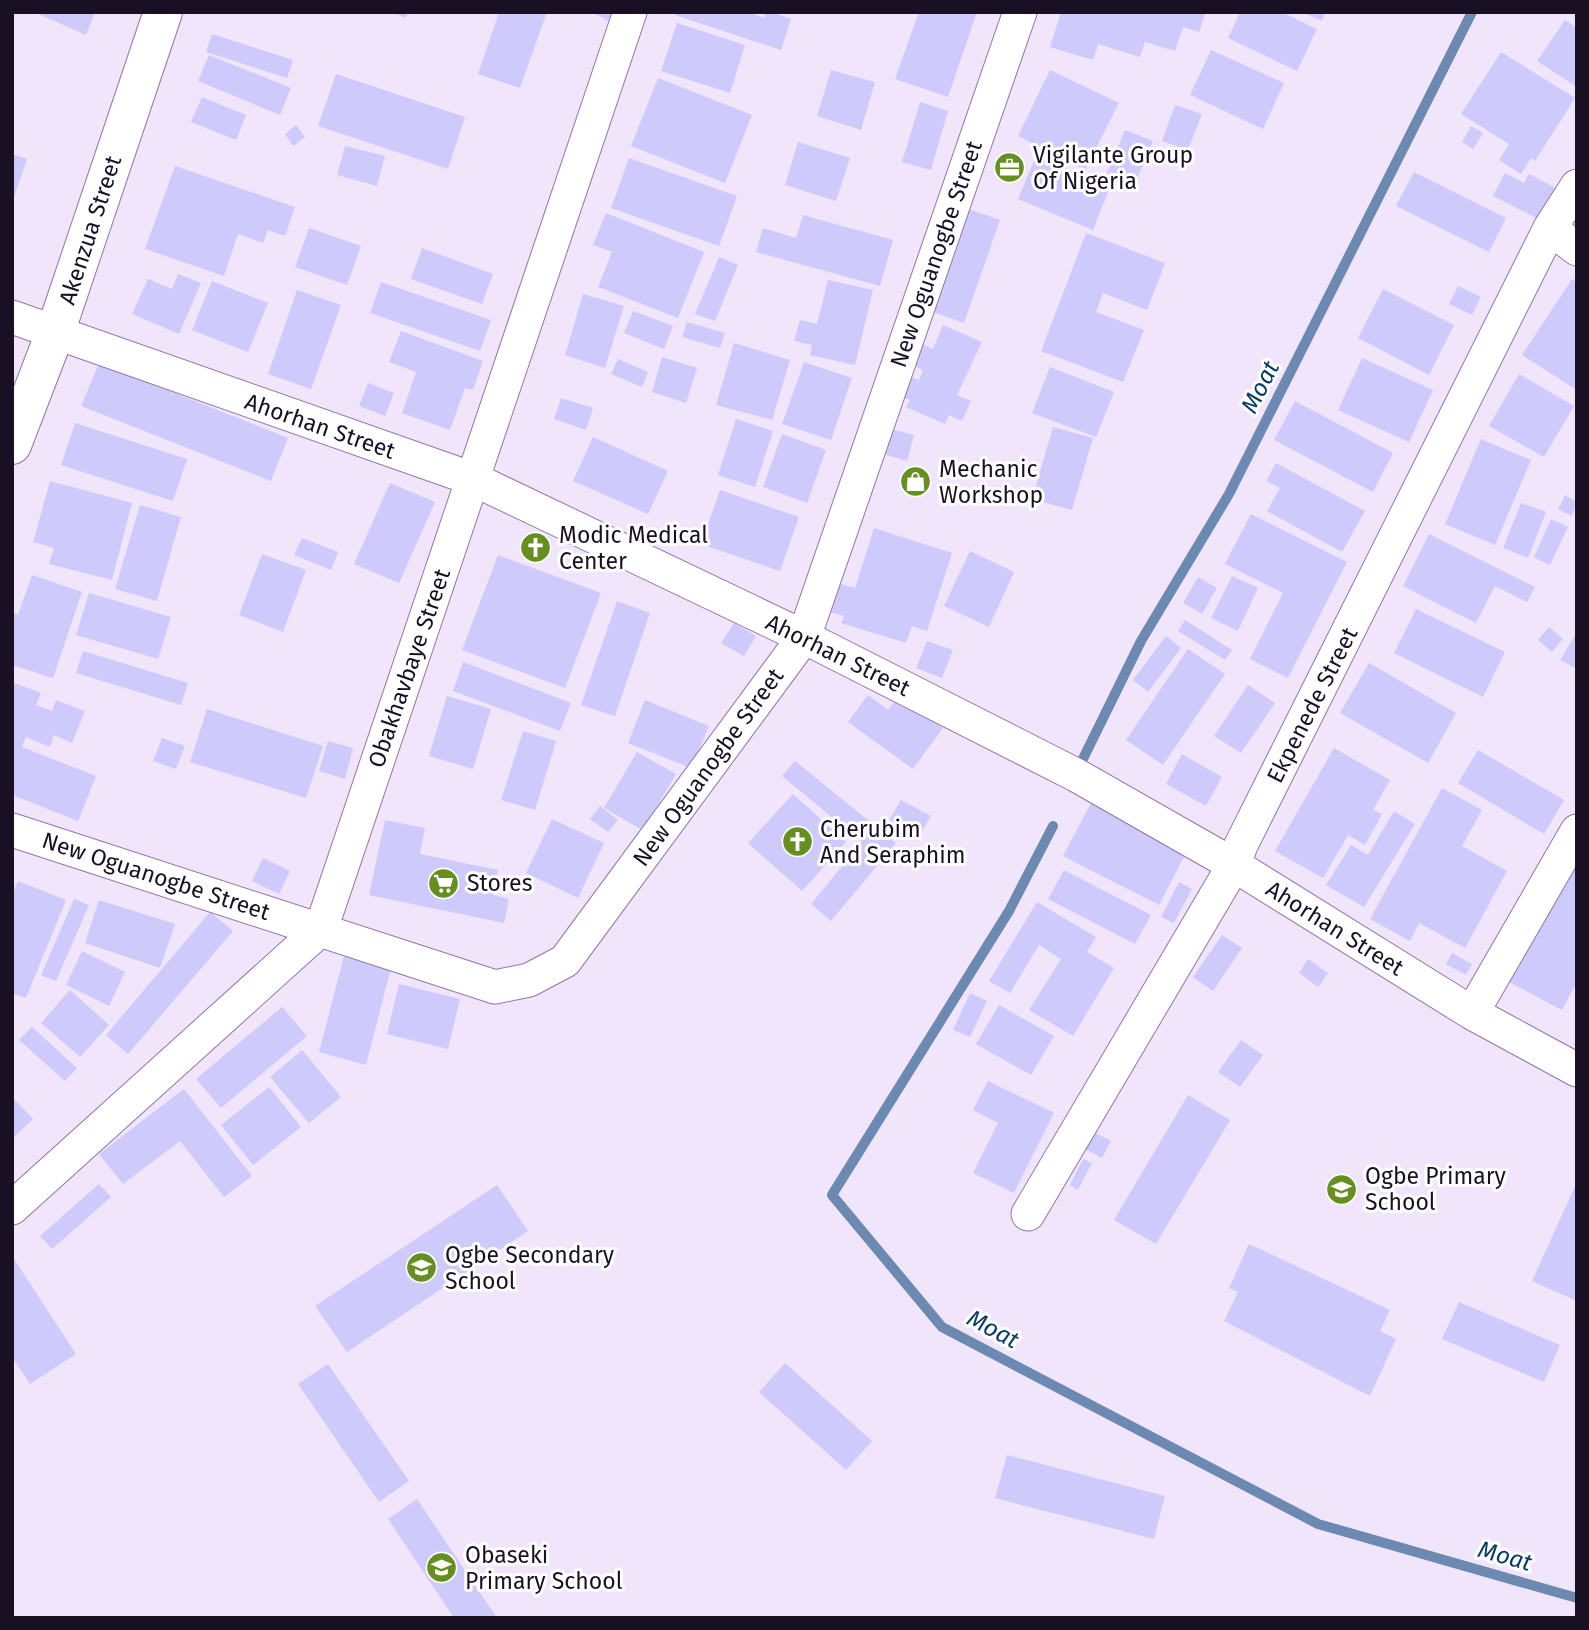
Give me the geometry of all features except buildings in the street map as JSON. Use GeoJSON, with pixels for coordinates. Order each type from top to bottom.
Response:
{"type":"FeatureCollection","features":[{"type":"Feature","properties":{"kind":"street","name":"Akenzua Street"},"geometry":{"type":"LineString","coordinates":[[12,446],[55,333],[163,12]]}},
{"type":"Feature","properties":{"kind":"street","name":"Obakhavbaye Street"},"geometry":{"type":"LineString","coordinates":[[12,1208],[320,929],[630,12]]}},
{"type":"Feature","properties":{"kind":"street","name":"New Oguanogbe Street"},"geometry":{"type":"LineString","coordinates":[[12,830],[495,987],[529,980],[565,961],[804,637],[1020,12]]}},
{"type":"Feature","properties":{"kind":"street","name":"Ekpenede Street"},"geometry":{"type":"LineString","coordinates":[[1028,1214],[1234,865],[1241,845],[1549,228],[1577,186]]}},
{"type":"Feature","properties":{"kind":"street"},"geometry":{"type":"LineString","coordinates":[[1549,228],[1577,249]]}},
{"type":"Feature","properties":{"kind":"street","name":"Ahorhan Street"},"geometry":{"type":"LineString","coordinates":[[12,317],[473,479],[804,637],[1076,775],[1234,865],[1472,1013],[1577,1070]]}},
{"type":"Feature","properties":{"kind":"street"},"geometry":{"type":"LineString","coordinates":[[1472,1013],[1577,831]]}},
{"type":"Feature","properties":{"kind":"waterway","name":"Moat"},"geometry":{"type":"LineString","coordinates":[[1077,771],[1141,641],[1229,494],[1472,12]]}},
{"type":"Feature","properties":{"kind":"waterway","name":"Moat"},"geometry":{"type":"LineString","coordinates":[[1053,826],[1009,911],[832,1195],[942,1327],[1318,1524],[1577,1598]]}},
{"type":"Feature","properties":{"kind":"place","name":"Vigilante Group Of Nigeria"},"geometry":{"type":"Point","coordinates":[1010,168]}},
{"type":"Feature","properties":{"kind":"place","name":"Mechanic Workshop"},"geometry":{"type":"Point","coordinates":[916,482]}},
{"type":"Feature","properties":{"kind":"place","name":"Modic Medical Center"},"geometry":{"type":"Point","coordinates":[536,548]}},
{"type":"Feature","properties":{"kind":"place","name":"Cherubim And Seraphim"},"geometry":{"type":"Point","coordinates":[797,842]}},
{"type":"Feature","properties":{"kind":"place","name":"Stores"},"geometry":{"type":"Point","coordinates":[444,883]}},
{"type":"Feature","properties":{"kind":"place","name":"Ogbe Primary School"},"geometry":{"type":"Point","coordinates":[1342,1189]}},
{"type":"Feature","properties":{"kind":"place","name":"Ogbe Secondary School"},"geometry":{"type":"Point","coordinates":[422,1268]}},
{"type":"Feature","properties":{"kind":"place","name":"Obaseki Primary School"},"geometry":{"type":"Point","coordinates":[442,1568]}}]}
